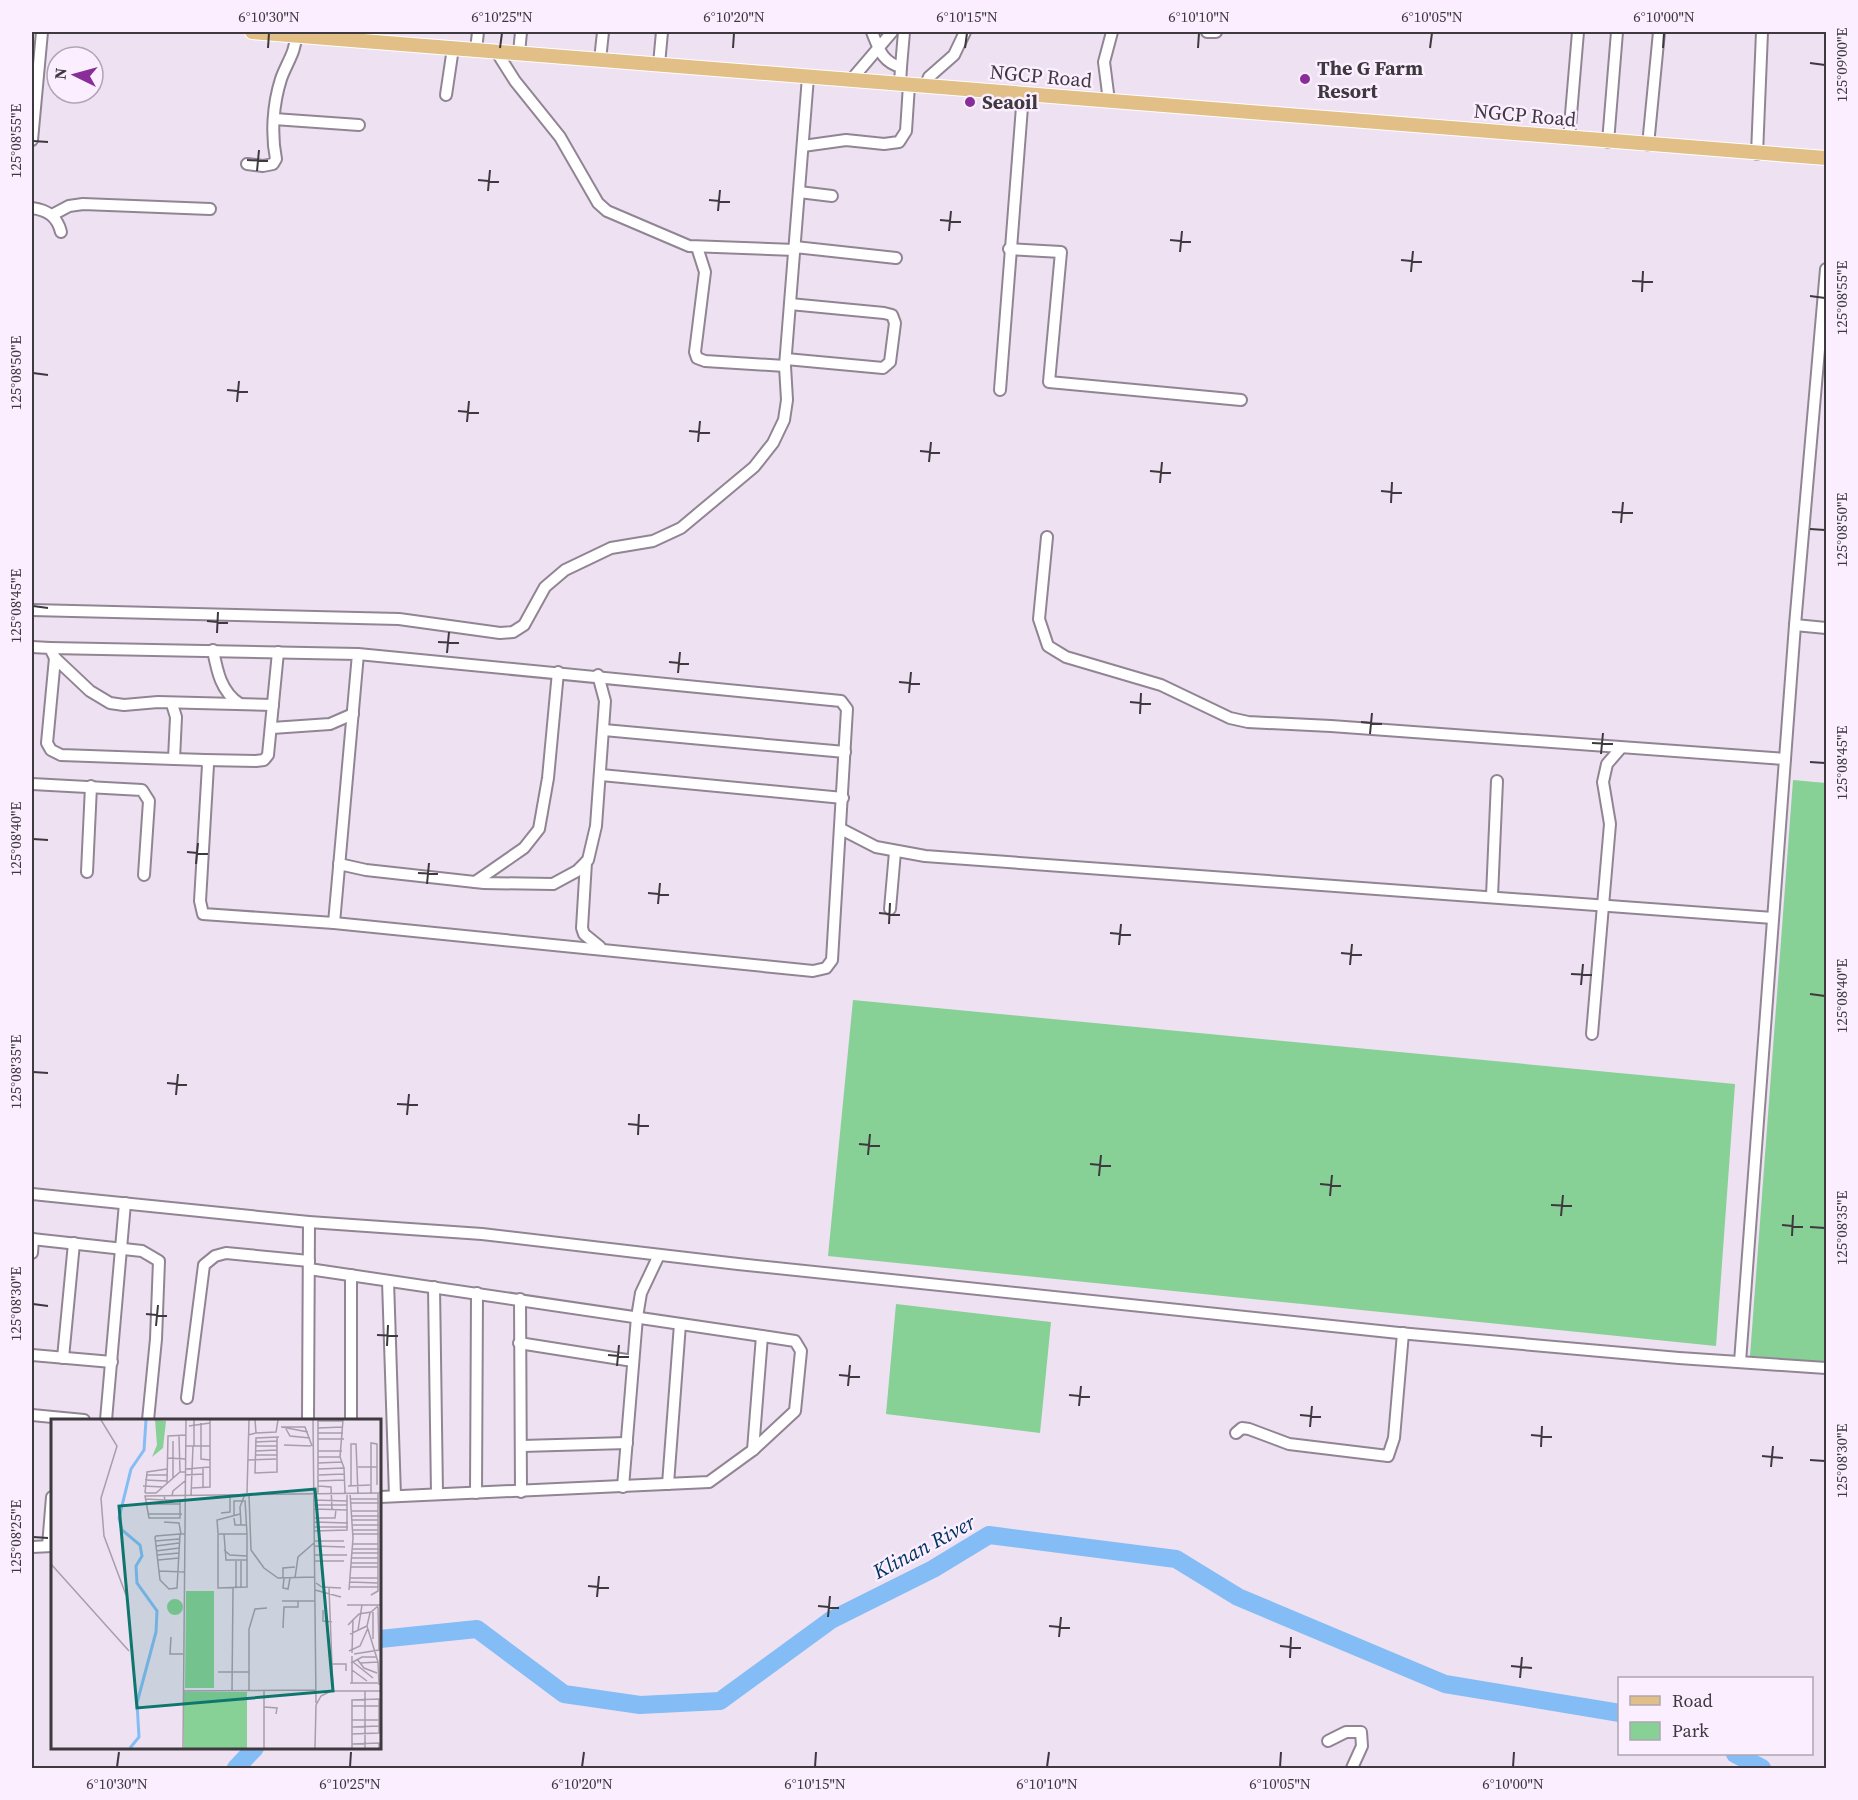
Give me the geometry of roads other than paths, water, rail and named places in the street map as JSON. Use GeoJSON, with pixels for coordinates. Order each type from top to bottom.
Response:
{"type":"FeatureCollection","features":[{"type":"Feature","properties":{"kind":"main road","name":"NGCP Road"},"geometry":{"type":"LineString","coordinates":[[252,32],[384,37],[453,48],[1827,158]]}},
{"type":"Feature","properties":{"kind":"street"},"geometry":{"type":"LineString","coordinates":[[32,140],[42,32]]}},
{"type":"Feature","properties":{"kind":"street"},"geometry":{"type":"LineString","coordinates":[[477,50],[478,32]]}},
{"type":"Feature","properties":{"kind":"street"},"geometry":{"type":"LineString","coordinates":[[519,53],[521,32]]}},
{"type":"Feature","properties":{"kind":"street"},"geometry":{"type":"LineString","coordinates":[[600,60],[603,32]]}},
{"type":"Feature","properties":{"kind":"street"},"geometry":{"type":"LineString","coordinates":[[658,64],[662,32]]}},
{"type":"Feature","properties":{"kind":"street"},"geometry":{"type":"LineString","coordinates":[[872,32],[886,62],[901,67]]}},
{"type":"Feature","properties":{"kind":"street"},"geometry":{"type":"LineString","coordinates":[[851,80],[892,32]]}},
{"type":"Feature","properties":{"kind":"street"},"geometry":{"type":"LineString","coordinates":[[803,146],[838,140],[884,144],[899,142],[906,131],[901,67],[904,32]]}},
{"type":"Feature","properties":{"kind":"street"},"geometry":{"type":"LineString","coordinates":[[925,86],[929,77],[954,55],[965,32]]}},
{"type":"Feature","properties":{"kind":"street"},"geometry":{"type":"LineString","coordinates":[[1109,101],[1104,62],[1112,32]]}},
{"type":"Feature","properties":{"kind":"street"},"geometry":{"type":"LineString","coordinates":[[1207,32],[1216,32]]}},
{"type":"Feature","properties":{"kind":"street"},"geometry":{"type":"LineString","coordinates":[[1569,138],[1578,32]]}},
{"type":"Feature","properties":{"kind":"street"},"geometry":{"type":"LineString","coordinates":[[1608,142],[1617,32]]}},
{"type":"Feature","properties":{"kind":"street"},"geometry":{"type":"LineString","coordinates":[[1648,145],[1659,32]]}},
{"type":"Feature","properties":{"kind":"street"},"geometry":{"type":"LineString","coordinates":[[1757,154],[1762,32]]}},
{"type":"Feature","properties":{"kind":"street"},"geometry":{"type":"LineString","coordinates":[[247,164],[262,166],[273,164],[276,159],[274,119],[276,98],[282,77],[302,34]]}},
{"type":"Feature","properties":{"kind":"street"},"geometry":{"type":"LineString","coordinates":[[446,95],[453,48]]}},
{"type":"Feature","properties":{"kind":"street"},"geometry":{"type":"LineString","coordinates":[[496,51],[515,81],[560,137],[598,203],[607,211],[675,241],[697,247],[795,249],[896,258]]}},
{"type":"Feature","properties":{"kind":"street"},"geometry":{"type":"LineString","coordinates":[[32,610],[399,619],[500,633],[513,632],[524,625],[545,587],[565,570],[611,548],[653,541],[681,528],[754,467],[773,444],[784,420],[787,400],[785,362],[808,76]]}},
{"type":"Feature","properties":{"kind":"street"},"geometry":{"type":"LineString","coordinates":[[1000,390],[1009,249],[1023,94]]}},
{"type":"Feature","properties":{"kind":"street"},"geometry":{"type":"LineString","coordinates":[[274,119],[359,125]]}},
{"type":"Feature","properties":{"kind":"street"},"geometry":{"type":"LineString","coordinates":[[799,192],[832,196]]}},
{"type":"Feature","properties":{"kind":"street"},"geometry":{"type":"LineString","coordinates":[[52,215],[69,206],[83,204],[210,209]]}},
{"type":"Feature","properties":{"kind":"street"},"geometry":{"type":"LineString","coordinates":[[32,208],[52,215],[59,222],[61,232]]}},
{"type":"Feature","properties":{"kind":"street"},"geometry":{"type":"LineString","coordinates":[[697,247],[705,272],[695,352],[697,358],[705,361],[785,362],[883,368],[890,362],[895,323],[892,315],[790,304]]}},
{"type":"Feature","properties":{"kind":"street"},"geometry":{"type":"LineString","coordinates":[[1009,249],[1061,252],[1049,382],[1241,400]]}},
{"type":"Feature","properties":{"kind":"street"},"geometry":{"type":"LineString","coordinates":[[1740,1362],[1795,625],[1827,269]]}},
{"type":"Feature","properties":{"kind":"street"},"geometry":{"type":"LineString","coordinates":[[1047,537],[1039,619],[1048,646],[1066,657],[1161,685],[1230,718],[1248,722],[1785,759]]}},
{"type":"Feature","properties":{"kind":"street"},"geometry":{"type":"LineString","coordinates":[[1795,625],[1827,628]]}},
{"type":"Feature","properties":{"kind":"street"},"geometry":{"type":"LineString","coordinates":[[32,647],[52,653],[213,651],[358,654],[598,675],[841,701],[847,709],[832,960],[826,968],[813,971],[334,923],[203,914],[200,901],[209,771],[205,760]]}},
{"type":"Feature","properties":{"kind":"street"},"geometry":{"type":"LineString","coordinates":[[213,651],[220,682],[233,700],[240,704]]}},
{"type":"Feature","properties":{"kind":"street"},"geometry":{"type":"LineString","coordinates":[[52,653],[47,743],[51,750],[61,755],[264,760],[268,755],[272,728],[278,652]]}},
{"type":"Feature","properties":{"kind":"street"},"geometry":{"type":"LineString","coordinates":[[52,653],[90,691],[110,703],[273,705]]}},
{"type":"Feature","properties":{"kind":"street"},"geometry":{"type":"LineString","coordinates":[[334,923],[358,654]]}},
{"type":"Feature","properties":{"kind":"street"},"geometry":{"type":"LineString","coordinates":[[475,882],[524,848],[539,829],[548,777],[558,672]]}},
{"type":"Feature","properties":{"kind":"street"},"geometry":{"type":"LineString","coordinates":[[339,864],[386,873],[475,882],[553,884],[578,871],[593,848],[601,775],[605,700],[598,675]]}},
{"type":"Feature","properties":{"kind":"street"},"geometry":{"type":"LineString","coordinates":[[172,704],[176,717],[174,759]]}},
{"type":"Feature","properties":{"kind":"street"},"geometry":{"type":"LineString","coordinates":[[272,728],[330,724],[353,714]]}},
{"type":"Feature","properties":{"kind":"street"},"geometry":{"type":"LineString","coordinates":[[604,730],[845,752]]}},
{"type":"Feature","properties":{"kind":"street"},"geometry":{"type":"LineString","coordinates":[[1592,1034],[1610,824],[1603,782],[1607,764],[1620,748]]}},
{"type":"Feature","properties":{"kind":"street"},"geometry":{"type":"LineString","coordinates":[[601,775],[843,798]]}},
{"type":"Feature","properties":{"kind":"street"},"geometry":{"type":"LineString","coordinates":[[1492,896],[1497,781]]}},
{"type":"Feature","properties":{"kind":"street"},"geometry":{"type":"LineString","coordinates":[[32,784],[142,790],[149,801],[144,875]]}},
{"type":"Feature","properties":{"kind":"street"},"geometry":{"type":"LineString","coordinates":[[87,872],[91,786]]}},
{"type":"Feature","properties":{"kind":"street"},"geometry":{"type":"LineString","coordinates":[[841,829],[857,839],[895,852],[1773,918]]}},
{"type":"Feature","properties":{"kind":"street"},"geometry":{"type":"LineString","coordinates":[[890,909],[895,852]]}},
{"type":"Feature","properties":{"kind":"street"},"geometry":{"type":"LineString","coordinates":[[586,862],[582,928],[584,934],[601,948]]}},
{"type":"Feature","properties":{"kind":"street"},"geometry":{"type":"LineString","coordinates":[[32,1194],[309,1222],[482,1234],[1403,1334],[1827,1368]]}},
{"type":"Feature","properties":{"kind":"street"},"geometry":{"type":"LineString","coordinates":[[106,1419],[125,1203]]}},
{"type":"Feature","properties":{"kind":"street"},"geometry":{"type":"LineString","coordinates":[[308,1419],[309,1222]]}},
{"type":"Feature","properties":{"kind":"street"},"geometry":{"type":"LineString","coordinates":[[32,1253],[32,1239],[122,1248],[150,1253],[159,1261],[148,1419]]}},
{"type":"Feature","properties":{"kind":"street"},"geometry":{"type":"LineString","coordinates":[[63,1358],[74,1243]]}},
{"type":"Feature","properties":{"kind":"street"},"geometry":{"type":"LineString","coordinates":[[187,1398],[204,1265],[215,1256],[225,1253],[309,1265],[388,1281],[795,1341],[801,1351],[795,1411],[753,1450],[709,1482],[381,1497]]}},
{"type":"Feature","properties":{"kind":"street"},"geometry":{"type":"LineString","coordinates":[[623,1487],[637,1317],[641,1293],[659,1255]]}},
{"type":"Feature","properties":{"kind":"street"},"geometry":{"type":"LineString","coordinates":[[351,1275],[351,1419]]}},
{"type":"Feature","properties":{"kind":"street"},"geometry":{"type":"LineString","coordinates":[[388,1281],[395,1496]]}},
{"type":"Feature","properties":{"kind":"street"},"geometry":{"type":"LineString","coordinates":[[434,1287],[437,1494]]}},
{"type":"Feature","properties":{"kind":"street"},"geometry":{"type":"LineString","coordinates":[[476,1493],[477,1293]]}},
{"type":"Feature","properties":{"kind":"street"},"geometry":{"type":"LineString","coordinates":[[520,1299],[521,1491]]}},
{"type":"Feature","properties":{"kind":"street"},"geometry":{"type":"LineString","coordinates":[[668,1484],[680,1324]]}},
{"type":"Feature","properties":{"kind":"street"},"geometry":{"type":"LineString","coordinates":[[1236,1433],[1242,1428],[1249,1429],[1289,1444],[1388,1456],[1394,1438],[1403,1334]]}},
{"type":"Feature","properties":{"kind":"street"},"geometry":{"type":"LineString","coordinates":[[753,1450],[762,1336]]}},
{"type":"Feature","properties":{"kind":"street"},"geometry":{"type":"LineString","coordinates":[[519,1343],[633,1361]]}},
{"type":"Feature","properties":{"kind":"street"},"geometry":{"type":"LineString","coordinates":[[32,1355],[112,1362]]}},
{"type":"Feature","properties":{"kind":"street"},"geometry":{"type":"LineString","coordinates":[[32,1415],[59,1419]]}},
{"type":"Feature","properties":{"kind":"street"},"geometry":{"type":"LineString","coordinates":[[522,1446],[627,1443]]}},
{"type":"Feature","properties":{"kind":"street"},"geometry":{"type":"LineString","coordinates":[[32,1547],[50,1546],[51,1522]]}},
{"type":"Feature","properties":{"kind":"street"},"geometry":{"type":"LineString","coordinates":[[1328,1741],[1346,1732],[1361,1732],[1362,1746],[1353,1768]]}},
{"type":"Feature","properties":{"kind":"waterway","name":"Klinan River"},"geometry":{"type":"LineString","coordinates":[[381,1639],[477,1629],[564,1694],[640,1705],[720,1701],[831,1620],[933,1569],[989,1535],[1176,1559],[1238,1597],[1445,1684],[1618,1713]]}},
{"type":"Feature","properties":{"kind":"waterway","name":"Klinan River"},"geometry":{"type":"LineString","coordinates":[[236,1768],[254,1749]]}},
{"type":"Feature","properties":{"kind":"waterway","name":"Klinan River"},"geometry":{"type":"LineString","coordinates":[[1737,1755],[1762,1768]]}},
{"type":"Feature","properties":{"kind":"place","name":"The G Farm Resort"},"geometry":{"type":"Point","coordinates":[1305,79]}},
{"type":"Feature","properties":{"kind":"place","name":"Seaoil"},"geometry":{"type":"Point","coordinates":[970,102]}}]}
